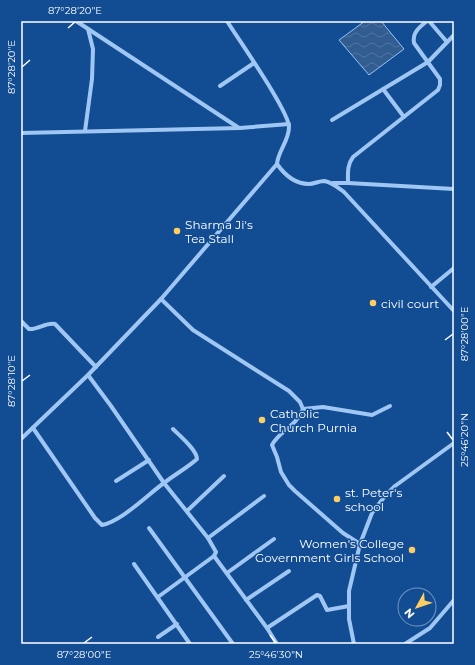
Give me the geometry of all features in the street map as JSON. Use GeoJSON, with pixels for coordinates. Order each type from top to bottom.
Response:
{"type":"FeatureCollection","features":[{"type":"Feature","properties":{"kind":"street"},"geometry":{"type":"LineString","coordinates":[[76,21],[240,128]]}},
{"type":"Feature","properties":{"kind":"street"},"geometry":{"type":"LineString","coordinates":[[21,439],[96,367],[161,299],[277,164],[280,151],[289,133],[289,124],[282,108],[227,21]]}},
{"type":"Feature","properties":{"kind":"street"},"geometry":{"type":"LineString","coordinates":[[348,182],[349,162],[353,157],[438,90],[440,79],[414,43],[413,38],[415,32],[428,21],[447,42]]}},
{"type":"Feature","properties":{"kind":"street"},"geometry":{"type":"LineString","coordinates":[[85,131],[92,79],[93,49],[88,29]]}},
{"type":"Feature","properties":{"kind":"street"},"geometry":{"type":"LineString","coordinates":[[332,120],[428,62],[454,35]]}},
{"type":"Feature","properties":{"kind":"street"},"geometry":{"type":"LineString","coordinates":[[220,86],[254,63]]}},
{"type":"Feature","properties":{"kind":"street"},"geometry":{"type":"LineString","coordinates":[[383,89],[404,117]]}},
{"type":"Feature","properties":{"kind":"street"},"geometry":{"type":"LineString","coordinates":[[21,133],[240,128],[289,124]]}},
{"type":"Feature","properties":{"kind":"street"},"geometry":{"type":"LineString","coordinates":[[277,164],[284,173],[296,181],[308,184],[324,181],[332,183],[348,182],[454,189]]}},
{"type":"Feature","properties":{"kind":"street"},"geometry":{"type":"LineString","coordinates":[[332,183],[344,192],[431,288],[454,310]]}},
{"type":"Feature","properties":{"kind":"street"},"geometry":{"type":"LineString","coordinates":[[431,288],[454,268]]}},
{"type":"Feature","properties":{"kind":"street"},"geometry":{"type":"LineString","coordinates":[[161,299],[193,330],[289,391],[300,402],[303,409]]}},
{"type":"Feature","properties":{"kind":"street"},"geometry":{"type":"LineString","coordinates":[[21,321],[28,329],[34,330],[53,323],[55,324],[96,367]]}},
{"type":"Feature","properties":{"kind":"street"},"geometry":{"type":"LineString","coordinates":[[88,375],[164,483],[208,538],[216,552],[214,556],[158,597]]}},
{"type":"Feature","properties":{"kind":"street"},"geometry":{"type":"LineString","coordinates":[[303,409],[323,407],[372,415],[390,406]]}},
{"type":"Feature","properties":{"kind":"street"},"geometry":{"type":"LineString","coordinates":[[303,409],[297,420],[276,439],[272,445],[281,472],[289,485],[295,491],[343,533],[360,544]]}},
{"type":"Feature","properties":{"kind":"street"},"geometry":{"type":"LineString","coordinates":[[33,428],[95,518],[102,525],[108,524],[123,515],[197,459],[197,455],[194,451],[174,429]]}},
{"type":"Feature","properties":{"kind":"street"},"geometry":{"type":"LineString","coordinates":[[354,644],[349,619],[348,591],[360,544],[372,513],[395,486],[454,443]]}},
{"type":"Feature","properties":{"kind":"street"},"geometry":{"type":"LineString","coordinates":[[116,481],[149,460]]}},
{"type":"Feature","properties":{"kind":"street"},"geometry":{"type":"LineString","coordinates":[[187,511],[224,476]]}},
{"type":"Feature","properties":{"kind":"street"},"geometry":{"type":"LineString","coordinates":[[208,538],[264,496]]}},
{"type":"Feature","properties":{"kind":"street"},"geometry":{"type":"LineString","coordinates":[[149,528],[233,644]]}},
{"type":"Feature","properties":{"kind":"street"},"geometry":{"type":"LineString","coordinates":[[227,573],[274,539]]}},
{"type":"Feature","properties":{"kind":"street"},"geometry":{"type":"LineString","coordinates":[[214,556],[277,644]]}},
{"type":"Feature","properties":{"kind":"street"},"geometry":{"type":"LineString","coordinates":[[134,564],[190,644]]}},
{"type":"Feature","properties":{"kind":"street"},"geometry":{"type":"LineString","coordinates":[[246,600],[289,571]]}},
{"type":"Feature","properties":{"kind":"street"},"geometry":{"type":"LineString","coordinates":[[267,628],[317,594],[320,596],[327,610],[348,606]]}},
{"type":"Feature","properties":{"kind":"street"},"geometry":{"type":"LineString","coordinates":[[406,644],[430,628],[454,600]]}},
{"type":"Feature","properties":{"kind":"street"},"geometry":{"type":"LineString","coordinates":[[158,637],[177,624]]}},
{"type":"Feature","properties":{"kind":"water"},"geometry":{"type":"Polygon","coordinates":[[[365,21],[381,21],[404,49],[369,75],[339,40],[365,21]]]}},
{"type":"Feature","properties":{"kind":"place","name":"Sharma Ji's Tea Stall"},"geometry":{"type":"Point","coordinates":[177,231]}},
{"type":"Feature","properties":{"kind":"place","name":"civil court"},"geometry":{"type":"Point","coordinates":[373,303]}},
{"type":"Feature","properties":{"kind":"place","name":"Catholic Church Purnia"},"geometry":{"type":"Point","coordinates":[262,420]}},
{"type":"Feature","properties":{"kind":"place","name":"st. Peter's school"},"geometry":{"type":"Point","coordinates":[337,499]}},
{"type":"Feature","properties":{"kind":"place","name":"Women's College Government Girls School"},"geometry":{"type":"Point","coordinates":[412,550]}}]}
